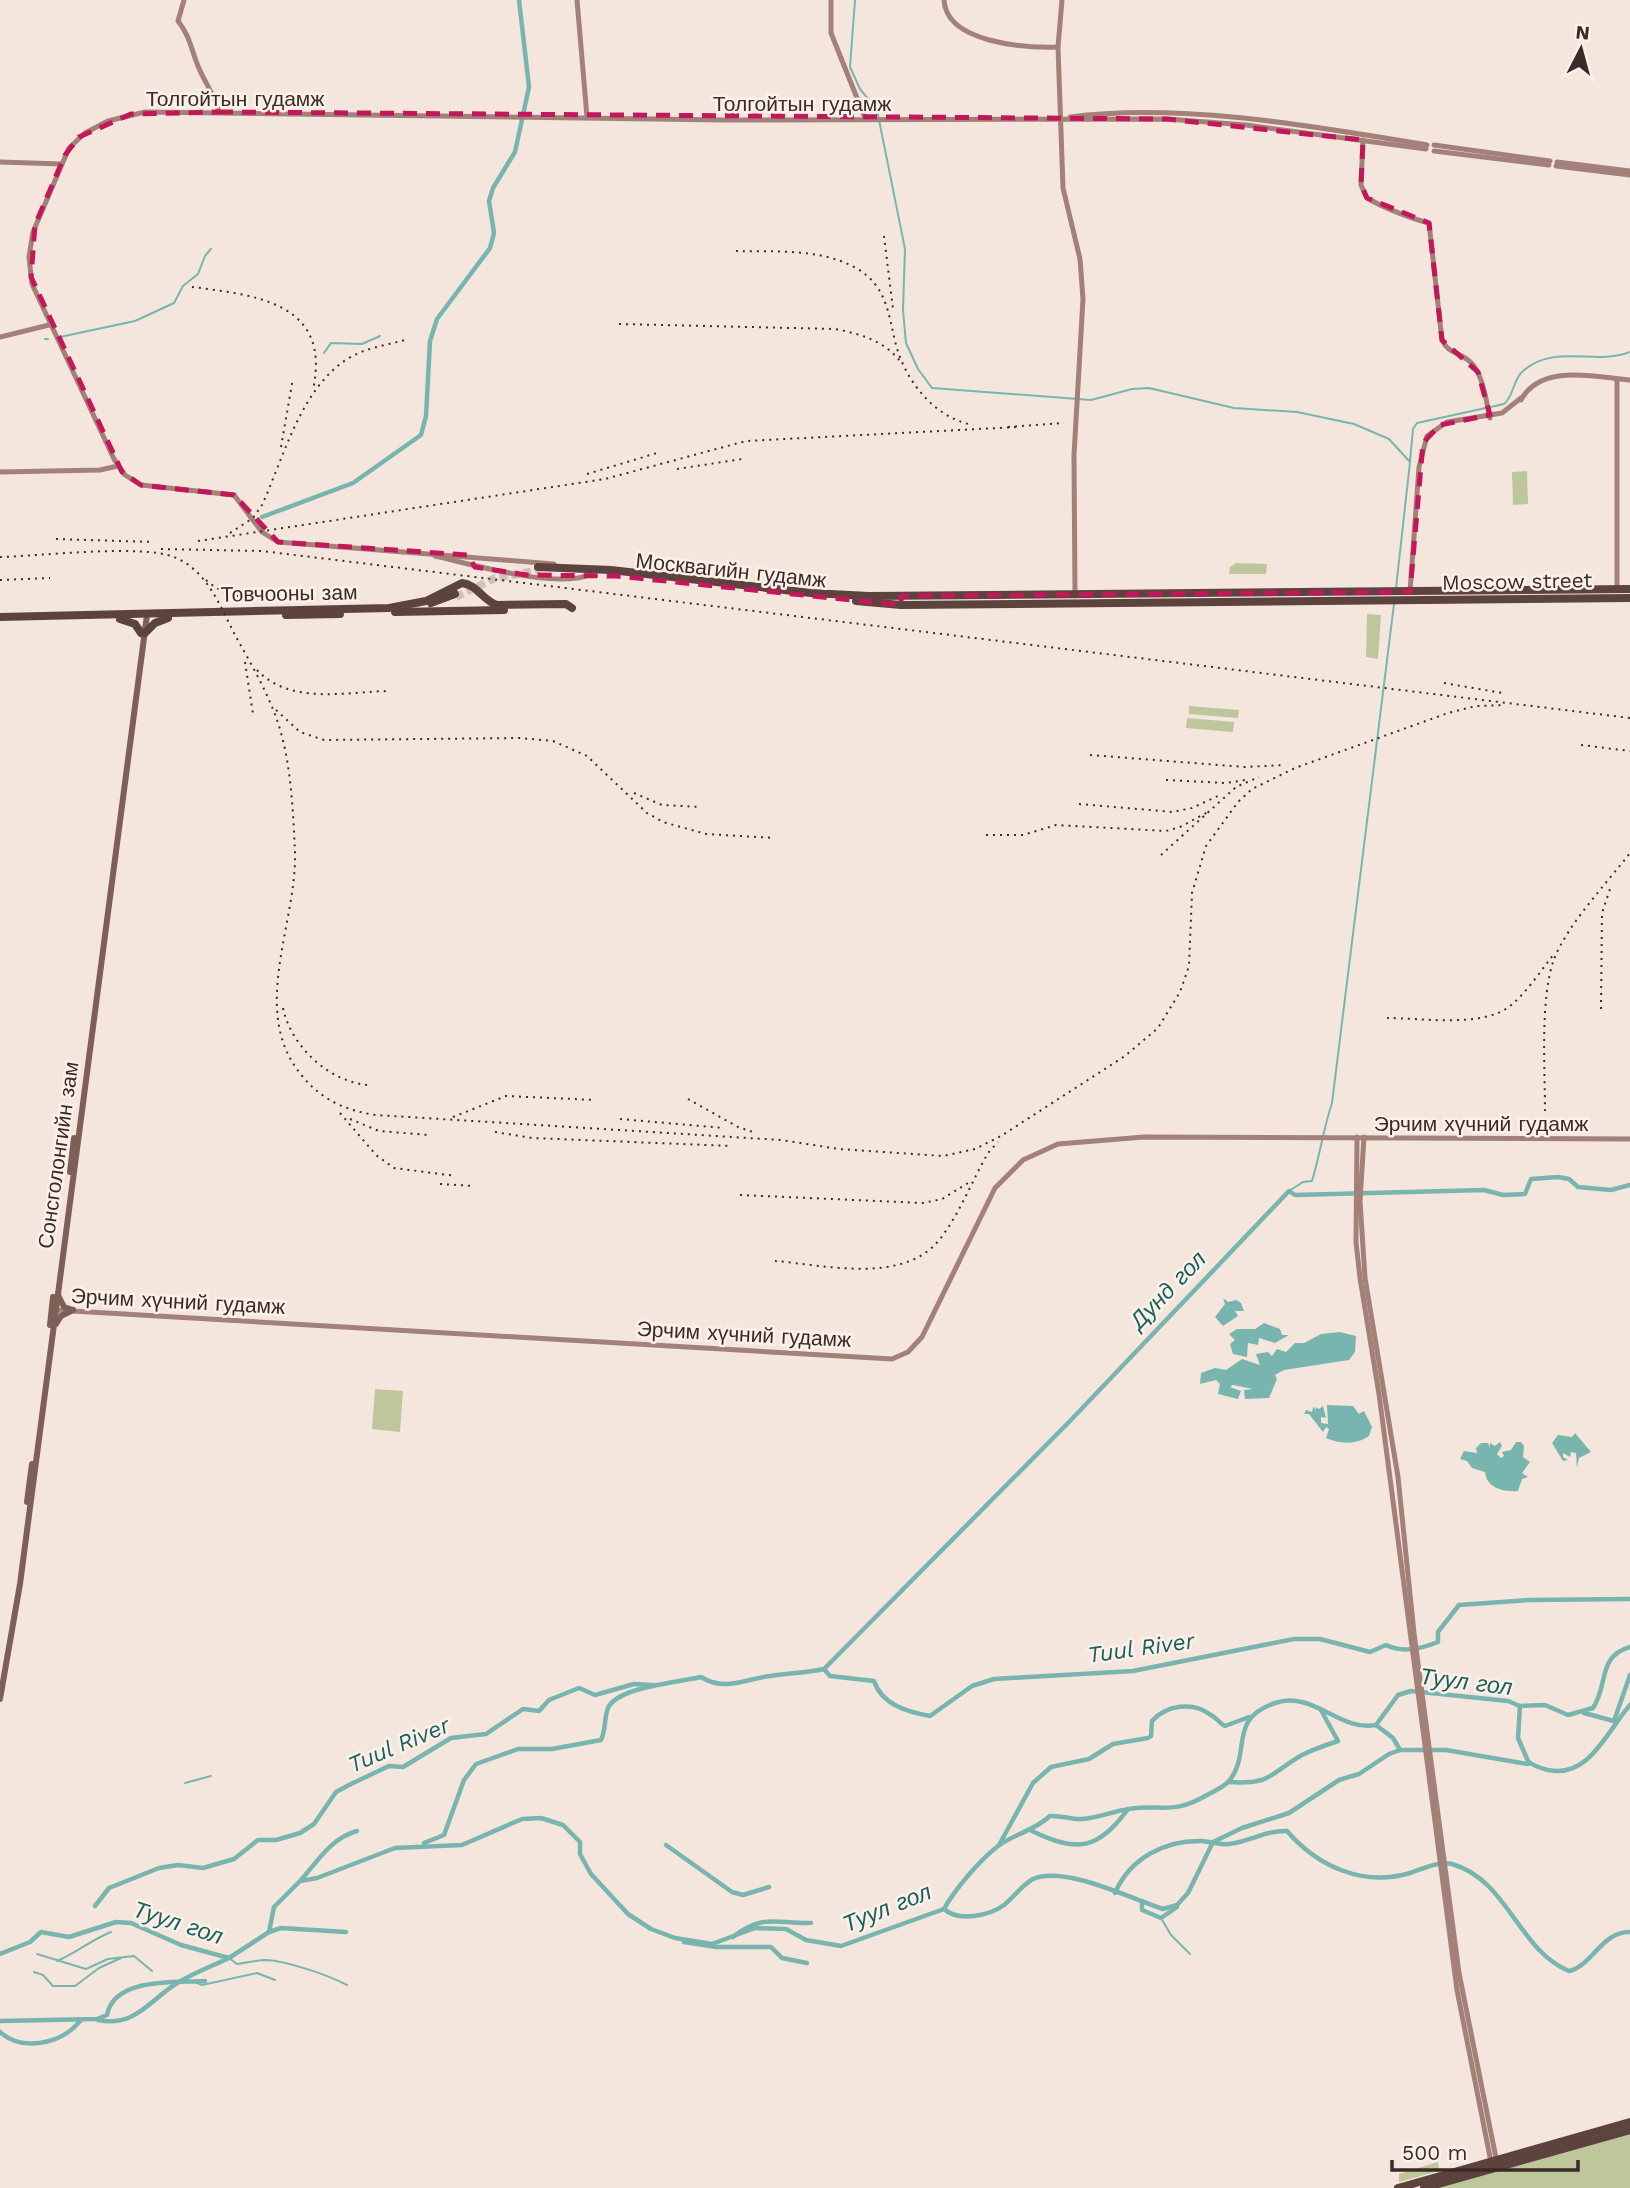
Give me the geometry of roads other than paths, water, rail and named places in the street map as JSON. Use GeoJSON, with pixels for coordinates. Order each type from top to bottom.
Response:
{"type":"FeatureCollection","features":[{"type":"Feature","properties":{"kind":"highway","name":"Москвагийн гудамж"},"geometry":{"type":"LineString","coordinates":[[539,569],[597,572],[859,599],[1111,598]]}},
{"type":"Feature","properties":{"kind":"highway","name":"Товчооны зам"},"geometry":{"type":"LineString","coordinates":[[0,619],[145,617],[409,609],[569,606],[496,605],[474,587],[462,583],[409,609],[168,618],[0,619]]}},
{"type":"Feature","properties":{"kind":"highway"},"geometry":{"type":"LineString","coordinates":[[1567,594],[1630,589]]}},
{"type":"Feature","properties":{"kind":"highway","name":"Moscow street"},"geometry":{"type":"LineString","coordinates":[[1111,598],[1406,594],[1567,594],[1630,598]]}},
{"type":"Feature","properties":{"kind":"highway"},"geometry":{"type":"LineString","coordinates":[[409,609],[455,595]]}},
{"type":"Feature","properties":{"kind":"highway"},"geometry":{"type":"LineString","coordinates":[[120,619],[135,624],[143,633],[155,623],[168,618]]}},
{"type":"Feature","properties":{"kind":"highway"},"geometry":{"type":"LineString","coordinates":[[1613,2131],[1630,2122]]}},
{"type":"Feature","properties":{"kind":"highway"},"geometry":{"type":"LineString","coordinates":[[1398,2188],[1613,2131],[1630,2130]]}},
{"type":"Feature","properties":{"kind":"highway"},"geometry":{"type":"LineString","coordinates":[[1424,2188],[1495,2163]]}},
{"type":"Feature","properties":{"kind":"main road"},"geometry":{"type":"LineString","coordinates":[[184,0],[178,21],[188,32],[198,66],[212,90],[219,112]]}},
{"type":"Feature","properties":{"kind":"main road"},"geometry":{"type":"LineString","coordinates":[[577,0],[587,117]]}},
{"type":"Feature","properties":{"kind":"main road"},"geometry":{"type":"LineString","coordinates":[[831,0],[831,33],[868,118]]}},
{"type":"Feature","properties":{"kind":"main road"},"geometry":{"type":"LineString","coordinates":[[944,0],[945,11],[950,19],[990,41],[1023,48],[1058,47]]}},
{"type":"Feature","properties":{"kind":"main road"},"geometry":{"type":"LineString","coordinates":[[1062,0],[1058,47],[1063,192],[1082,278],[1083,320],[1074,481],[1074,599]]}},
{"type":"Feature","properties":{"kind":"main road","name":"Толгойтын гудамж"},"geometry":{"type":"LineString","coordinates":[[597,572],[466,555],[278,542],[262,532],[234,495],[141,485],[130,480],[118,466],[49,325],[32,284],[29,257],[35,225],[69,148],[79,137],[115,119],[145,112],[587,117],[1060,118]]}},
{"type":"Feature","properties":{"kind":"main road"},"geometry":{"type":"LineString","coordinates":[[1060,118],[1183,115],[1248,120],[1630,173]]}},
{"type":"Feature","properties":{"kind":"main road"},"geometry":{"type":"LineString","coordinates":[[1060,118],[1181,120],[1430,147]]}},
{"type":"Feature","properties":{"kind":"main road"},"geometry":{"type":"LineString","coordinates":[[1363,140],[1361,185],[1367,198],[1406,217],[1429,223],[1442,340],[1445,347],[1468,360],[1478,372],[1490,415]]}},
{"type":"Feature","properties":{"kind":"main road"},"geometry":{"type":"LineString","coordinates":[[0,162],[61,164]]}},
{"type":"Feature","properties":{"kind":"main road"},"geometry":{"type":"LineString","coordinates":[[0,337],[49,325]]}},
{"type":"Feature","properties":{"kind":"main road"},"geometry":{"type":"LineString","coordinates":[[1406,594],[1420,475],[1426,445],[1436,432],[1456,423],[1508,414],[1532,384],[1547,377],[1630,380]]}},
{"type":"Feature","properties":{"kind":"main road"},"geometry":{"type":"LineString","coordinates":[[1617,379],[1617,589]]}},
{"type":"Feature","properties":{"kind":"main road"},"geometry":{"type":"LineString","coordinates":[[0,472],[94,470],[118,466]]}},
{"type":"Feature","properties":{"kind":"main road","name":"Толгойтын гудамж"},"geometry":{"type":"LineString","coordinates":[[433,554],[475,567],[557,578],[597,572]]}},
{"type":"Feature","properties":{"kind":"main road"},"geometry":{"type":"LineString","coordinates":[[463,564],[468,561],[466,555]]}},
{"type":"Feature","properties":{"kind":"main road"},"geometry":{"type":"LineString","coordinates":[[475,567],[471,562],[476,556]]}},
{"type":"Feature","properties":{"kind":"main road","name":"Сонсголонгийн зам"},"geometry":{"type":"LineString","coordinates":[[0,1699],[20,1584],[145,617]]}},
{"type":"Feature","properties":{"kind":"main road","name":"Сонсголонгийн зам"},"geometry":{"type":"LineString","coordinates":[[0,1676],[16,1583],[54,1310],[143,633]]}},
{"type":"Feature","properties":{"kind":"main road","name":"Эрчим хүчний гудамж"},"geometry":{"type":"LineString","coordinates":[[54,1310],[895,1358],[910,1351],[922,1337],[995,1188],[1016,1165],[1040,1150],[1069,1142],[1130,1137],[1630,1139]]}},
{"type":"Feature","properties":{"kind":"main road"},"geometry":{"type":"LineString","coordinates":[[1361,1138],[1358,1201],[1360,1278],[1380,1394],[1389,1478],[1443,1869],[1464,2004],[1495,2163]]}},
{"type":"Feature","properties":{"kind":"main road"},"geometry":{"type":"LineString","coordinates":[[1358,1201],[1365,1278],[1398,1478],[1412,1633]]}},
{"type":"Feature","properties":{"kind":"main road"},"geometry":{"type":"LineString","coordinates":[[58,1294],[64,1307],[73,1310]]}},
{"type":"Feature","properties":{"kind":"main road"},"geometry":{"type":"LineString","coordinates":[[53,1328],[61,1316],[73,1310]]}},
{"type":"Feature","properties":{"kind":"main road"},"geometry":{"type":"LineString","coordinates":[[1389,1478],[1394,1481],[1398,1478]]}},
{"type":"Feature","properties":{"kind":"main road"},"geometry":{"type":"LineString","coordinates":[[1392,1498],[1400,1495]]}},
{"type":"Feature","properties":{"kind":"water"},"geometry":{"type":"Polygon","coordinates":[[[1223,1298],[1228,1302],[1236,1300],[1241,1303],[1244,1311],[1235,1311],[1238,1316],[1223,1326],[1215,1317],[1225,1304],[1223,1298]]]}},
{"type":"Feature","properties":{"kind":"water"},"geometry":{"type":"Polygon","coordinates":[[[1264,1323],[1280,1329],[1282,1335],[1289,1335],[1275,1343],[1259,1338],[1258,1345],[1248,1343],[1247,1357],[1233,1354],[1230,1344],[1235,1340],[1229,1334],[1237,1329],[1255,1329],[1264,1323]]]}},
{"type":"Feature","properties":{"kind":"water"},"geometry":{"type":"Polygon","coordinates":[[[1340,1332],[1356,1336],[1355,1352],[1349,1360],[1284,1370],[1275,1375],[1277,1379],[1269,1398],[1245,1399],[1244,1390],[1253,1389],[1233,1385],[1230,1387],[1241,1391],[1238,1399],[1218,1394],[1220,1384],[1216,1380],[1200,1384],[1201,1373],[1215,1368],[1226,1370],[1242,1359],[1260,1365],[1256,1354],[1268,1352],[1272,1356],[1277,1349],[1286,1352],[1295,1343],[1304,1343],[1321,1334],[1340,1332]]]}},
{"type":"Feature","properties":{"kind":"water"},"geometry":{"type":"Polygon","coordinates":[[[1327,1405],[1353,1406],[1359,1414],[1364,1411],[1372,1427],[1369,1436],[1348,1443],[1326,1438],[1329,1429],[1326,1427],[1323,1432],[1309,1414],[1304,1414],[1306,1410],[1312,1412],[1313,1407],[1316,1410],[1315,1407],[1319,1409],[1323,1406],[1326,1418],[1321,1417],[1321,1423],[1328,1424],[1327,1405]]]}},
{"type":"Feature","properties":{"kind":"water"},"geometry":{"type":"Polygon","coordinates":[[[1575,1433],[1591,1452],[1579,1458],[1577,1468],[1576,1453],[1571,1452],[1570,1457],[1563,1453],[1563,1457],[1568,1460],[1563,1461],[1552,1443],[1558,1435],[1572,1437],[1575,1433]]]}},
{"type":"Feature","properties":{"kind":"water"},"geometry":{"type":"Polygon","coordinates":[[[1500,1442],[1502,1446],[1497,1454],[1501,1458],[1504,1456],[1502,1452],[1511,1450],[1516,1442],[1521,1442],[1524,1446],[1523,1457],[1530,1462],[1522,1473],[1528,1477],[1522,1479],[1518,1491],[1507,1491],[1493,1486],[1486,1478],[1485,1472],[1472,1468],[1467,1461],[1460,1459],[1464,1451],[1477,1453],[1476,1448],[1481,1443],[1488,1443],[1490,1447],[1490,1443],[1495,1446],[1500,1442]]]}},
{"type":"Feature","properties":{"kind":"waterway"},"geometry":{"type":"LineString","coordinates":[[262,517],[353,483],[421,435],[426,416],[430,341],[437,319],[490,248],[494,233],[489,201],[493,188],[515,152],[529,87],[519,0]]}},
{"type":"Feature","properties":{"kind":"waterway"},"geometry":{"type":"LineString","coordinates":[[855,0],[850,67],[860,89],[877,110],[905,249],[903,310],[906,343],[918,369],[932,388],[1091,400],[1132,389],[1149,388],[1234,408],[1297,412],[1354,424],[1389,439],[1410,462],[1396,588]]}},
{"type":"Feature","properties":{"kind":"waterway"},"geometry":{"type":"LineString","coordinates":[[60,337],[135,321],[174,303],[183,286],[198,274],[211,249]]}},
{"type":"Feature","properties":{"kind":"waterway"},"geometry":{"type":"LineString","coordinates":[[324,353],[331,343],[362,344],[380,336]]}},
{"type":"Feature","properties":{"kind":"waterway"},"geometry":{"type":"LineString","coordinates":[[1410,461],[1413,429],[1417,423],[1504,404],[1520,374],[1535,363],[1562,356],[1603,357],[1630,352]]}},
{"type":"Feature","properties":{"kind":"waterway"},"geometry":{"type":"LineString","coordinates":[[1289,1191],[1303,1182],[1312,1181],[1332,1103],[1394,604]]}},
{"type":"Feature","properties":{"kind":"waterway","name":"Дунд гол"},"geometry":{"type":"LineString","coordinates":[[824,1669],[1069,1422],[1289,1191],[1295,1195],[1484,1190],[1503,1195],[1525,1194],[1531,1179],[1558,1177],[1569,1179],[1578,1187],[1611,1190],[1630,1185]]}},
{"type":"Feature","properties":{"kind":"waterway","name":"Tuul River"},"geometry":{"type":"LineString","coordinates":[[424,1843],[444,1835],[464,1780],[476,1764],[518,1749],[552,1749],[601,1740],[608,1708],[614,1701],[636,1690],[665,1683],[701,1677],[718,1684],[727,1684],[824,1669],[830,1676],[874,1681],[889,1702],[930,1716],[972,1686],[994,1679],[1133,1671],[1294,1639],[1320,1639],[1370,1652],[1386,1645],[1398,1649],[1412,1649],[1438,1642],[1438,1632],[1459,1605],[1529,1600],[1630,1599]]}},
{"type":"Feature","properties":{"kind":"waterway","name":"Tuul River"},"geometry":{"type":"LineString","coordinates":[[1520,1706],[1545,1705],[1568,1715],[1593,1708],[1608,1664],[1620,1651],[1630,1647]]}},
{"type":"Feature","properties":{"kind":"waterway"},"geometry":{"type":"LineString","coordinates":[[1584,1713],[1614,1721],[1630,1675]]}},
{"type":"Feature","properties":{"kind":"waterway","name":"Tuul River"},"geometry":{"type":"LineString","coordinates":[[95,1906],[109,1888],[159,1868],[178,1865],[203,1868],[234,1859],[258,1840],[276,1840],[300,1833],[314,1824],[336,1792],[389,1766],[403,1767],[451,1738],[486,1734],[523,1709],[539,1711],[549,1700],[579,1688],[595,1695],[634,1684],[653,1685]]}},
{"type":"Feature","properties":{"kind":"waterway","name":"Туул гол"},"geometry":{"type":"LineString","coordinates":[[0,1954],[30,1942],[41,1932],[69,1937],[116,1922],[131,1923],[181,1945],[229,1958],[269,1932],[274,1907],[300,1881],[317,1878],[395,1848],[462,1845],[522,1819],[541,1818],[563,1825],[580,1842],[580,1854],[591,1874],[628,1914],[651,1929],[675,1938],[712,1944],[755,1928],[786,1929],[806,1940],[841,1946],[944,1909],[961,1884],[991,1852],[1050,1816],[1082,1819],[1129,1809],[1176,1807],[1219,1789],[1229,1781],[1236,1770],[1245,1727],[1260,1710],[1275,1703],[1289,1700],[1302,1702],[1363,1726],[1376,1725],[1398,1695],[1411,1691],[1508,1701],[1520,1706],[1518,1738],[1528,1761],[1534,1766],[1562,1771],[1575,1767],[1596,1751],[1630,1705]]}},
{"type":"Feature","properties":{"kind":"waterway","name":"Tuul River"},"geometry":{"type":"LineString","coordinates":[[999,1845],[1033,1783],[1051,1767],[1089,1759],[1113,1744],[1148,1738],[1151,1736],[1152,1721],[1172,1708],[1196,1708],[1213,1716],[1225,1726],[1249,1717]]}},
{"type":"Feature","properties":{"kind":"waterway"},"geometry":{"type":"LineString","coordinates":[[1228,1782],[1262,1780],[1302,1755],[1338,1741],[1321,1710]]}},
{"type":"Feature","properties":{"kind":"waterway","name":"Tuul River"},"geometry":{"type":"LineString","coordinates":[[1376,1725],[1393,1738],[1400,1750]]}},
{"type":"Feature","properties":{"kind":"waterway","name":"Tuul River"},"geometry":{"type":"LineString","coordinates":[[944,1909],[965,1916],[990,1912],[1004,1905],[1033,1879],[1046,1876],[1062,1876],[1098,1885],[1163,1909],[1177,1905],[1188,1893],[1213,1842],[1242,1828],[1289,1813],[1339,1780],[1359,1774],[1389,1754],[1400,1750],[1446,1750],[1528,1764]]}},
{"type":"Feature","properties":{"kind":"waterway"},"geometry":{"type":"LineString","coordinates":[[185,1783],[211,1776]]}},
{"type":"Feature","properties":{"kind":"waterway","name":"Tuul River"},"geometry":{"type":"LineString","coordinates":[[1032,1831],[1062,1843],[1086,1844],[1107,1833],[1128,1809]]}},
{"type":"Feature","properties":{"kind":"waterway"},"geometry":{"type":"LineString","coordinates":[[301,1880],[332,1845],[357,1831]]}},
{"type":"Feature","properties":{"kind":"waterway","name":"Туул гол"},"geometry":{"type":"LineString","coordinates":[[1115,1893],[1139,1861],[1162,1848],[1202,1841],[1229,1844],[1272,1832],[1287,1831],[1299,1844],[1327,1864],[1359,1875],[1393,1877],[1447,1863],[1471,1872],[1500,1899],[1537,1948],[1569,1971],[1584,1963],[1612,1937],[1630,1932]]}},
{"type":"Feature","properties":{"kind":"waterway"},"geometry":{"type":"LineString","coordinates":[[666,1845],[732,1892],[743,1895],[769,1887]]}},
{"type":"Feature","properties":{"kind":"waterway"},"geometry":{"type":"LineString","coordinates":[[1142,1901],[1142,1910],[1161,1918],[1177,1907]]}},
{"type":"Feature","properties":{"kind":"waterway"},"geometry":{"type":"LineString","coordinates":[[1161,1918],[1171,1935],[1190,1954]]}},
{"type":"Feature","properties":{"kind":"waterway"},"geometry":{"type":"LineString","coordinates":[[733,1937],[762,1922],[811,1923]]}},
{"type":"Feature","properties":{"kind":"waterway"},"geometry":{"type":"LineString","coordinates":[[269,1932],[281,1928],[346,1932]]}},
{"type":"Feature","properties":{"kind":"waterway"},"geometry":{"type":"LineString","coordinates":[[57,1961],[111,1932]]}},
{"type":"Feature","properties":{"kind":"waterway"},"geometry":{"type":"LineString","coordinates":[[684,1942],[716,1947],[771,1947],[782,1958],[807,1963]]}},
{"type":"Feature","properties":{"kind":"waterway"},"geometry":{"type":"LineString","coordinates":[[37,1954],[86,1969],[108,1959],[134,1956],[152,1971]]}},
{"type":"Feature","properties":{"kind":"waterway"},"geometry":{"type":"LineString","coordinates":[[34,1972],[43,1975],[53,1986],[75,1986],[99,1968],[121,1958]]}},
{"type":"Feature","properties":{"kind":"waterway"},"geometry":{"type":"LineString","coordinates":[[229,1958],[237,1964],[266,1960],[285,1963],[347,1985]]}},
{"type":"Feature","properties":{"kind":"waterway"},"geometry":{"type":"LineString","coordinates":[[98,2020],[123,2020],[133,2016],[179,1982],[229,1958]]}},
{"type":"Feature","properties":{"kind":"waterway"},"geometry":{"type":"LineString","coordinates":[[195,1982],[202,1985],[257,1973],[275,1980]]}},
{"type":"Feature","properties":{"kind":"waterway"},"geometry":{"type":"LineString","coordinates":[[0,2021],[97,2019],[107,2015],[112,2003],[133,1988],[147,1984],[205,1981]]}},
{"type":"Feature","properties":{"kind":"waterway"},"geometry":{"type":"LineString","coordinates":[[0,2032],[19,2042],[42,2043],[63,2035],[80,2021]]}},
{"type":"Feature","properties":{"kind":"tunnel"},"geometry":{"type":"LineString","coordinates":[[456,597],[495,578],[540,570]]}},
{"type":"Feature","properties":{"kind":"railway"},"geometry":{"type":"LineString","coordinates":[[884,236],[893,309]]}},
{"type":"Feature","properties":{"kind":"railway"},"geometry":{"type":"LineString","coordinates":[[736,251],[812,254],[842,262],[866,275],[885,301],[896,345],[915,385],[946,415],[973,425]]}},
{"type":"Feature","properties":{"kind":"railway"},"geometry":{"type":"LineString","coordinates":[[192,287],[263,300],[300,321],[311,338],[316,361],[313,390]]}},
{"type":"Feature","properties":{"kind":"railway"},"geometry":{"type":"LineString","coordinates":[[619,324],[835,329],[879,343],[900,361]]}},
{"type":"Feature","properties":{"kind":"railway"},"geometry":{"type":"LineString","coordinates":[[230,533],[253,518],[262,505],[296,424],[318,386],[349,358],[376,347],[405,340]]}},
{"type":"Feature","properties":{"kind":"railway"},"geometry":{"type":"LineString","coordinates":[[281,447],[293,378]]}},
{"type":"Feature","properties":{"kind":"railway"},"geometry":{"type":"LineString","coordinates":[[1008,427],[1064,423]]}},
{"type":"Feature","properties":{"kind":"railway"},"geometry":{"type":"LineString","coordinates":[[198,541],[605,479],[746,441],[1017,427]]}},
{"type":"Feature","properties":{"kind":"railway"},"geometry":{"type":"LineString","coordinates":[[587,474],[657,453]]}},
{"type":"Feature","properties":{"kind":"railway"},"geometry":{"type":"LineString","coordinates":[[677,469],[742,459]]}},
{"type":"Feature","properties":{"kind":"railway"},"geometry":{"type":"LineString","coordinates":[[56,539],[154,542]]}},
{"type":"Feature","properties":{"kind":"railway"},"geometry":{"type":"LineString","coordinates":[[161,549],[262,551],[1630,718]]}},
{"type":"Feature","properties":{"kind":"railway"},"geometry":{"type":"LineString","coordinates":[[0,557],[115,551],[158,553],[185,563],[211,590],[268,698],[282,735],[288,768],[295,852],[294,880],[279,968],[277,997],[279,1025],[287,1052],[303,1077],[318,1092],[355,1111],[376,1115],[781,1140],[839,1149],[943,1156],[975,1149],[1001,1136],[1125,1056],[1158,1028],[1180,992],[1189,966],[1192,893],[1206,846],[1238,802],[1252,789],[1295,768],[1448,713],[1476,706],[1505,705]]}},
{"type":"Feature","properties":{"kind":"railway"},"geometry":{"type":"LineString","coordinates":[[0,580],[50,578]]}},
{"type":"Feature","properties":{"kind":"railway"},"geometry":{"type":"LineString","coordinates":[[206,580],[233,595],[283,598]]}},
{"type":"Feature","properties":{"kind":"railway"},"geometry":{"type":"LineString","coordinates":[[245,662],[253,714]]}},
{"type":"Feature","properties":{"kind":"railway"},"geometry":{"type":"LineString","coordinates":[[257,670],[270,681],[302,692],[336,694],[388,691]]}},
{"type":"Feature","properties":{"kind":"railway"},"geometry":{"type":"LineString","coordinates":[[1444,683],[1502,693]]}},
{"type":"Feature","properties":{"kind":"railway"},"geometry":{"type":"LineString","coordinates":[[276,710],[300,732],[324,740],[520,738],[553,741],[587,756],[647,813],[663,822],[706,834],[775,838]]}},
{"type":"Feature","properties":{"kind":"railway"},"geometry":{"type":"LineString","coordinates":[[1581,745],[1630,751]]}},
{"type":"Feature","properties":{"kind":"railway"},"geometry":{"type":"LineString","coordinates":[[1090,755],[1245,767],[1285,765]]}},
{"type":"Feature","properties":{"kind":"railway"},"geometry":{"type":"LineString","coordinates":[[1161,855],[1236,787],[1259,777]]}},
{"type":"Feature","properties":{"kind":"railway"},"geometry":{"type":"LineString","coordinates":[[1166,780],[1226,783],[1245,780]]}},
{"type":"Feature","properties":{"kind":"railway"},"geometry":{"type":"LineString","coordinates":[[634,793],[662,805],[701,807]]}},
{"type":"Feature","properties":{"kind":"railway"},"geometry":{"type":"LineString","coordinates":[[1079,804],[1173,812],[1192,808],[1220,795]]}},
{"type":"Feature","properties":{"kind":"railway"},"geometry":{"type":"LineString","coordinates":[[986,835],[1023,835],[1056,825],[1166,831],[1180,827],[1208,812]]}},
{"type":"Feature","properties":{"kind":"railway"},"geometry":{"type":"LineString","coordinates":[[1545,1111],[1545,1013],[1554,959],[1578,918],[1630,853]]}},
{"type":"Feature","properties":{"kind":"railway"},"geometry":{"type":"LineString","coordinates":[[1601,1009],[1602,913],[1611,886]]}},
{"type":"Feature","properties":{"kind":"railway"},"geometry":{"type":"LineString","coordinates":[[1387,1018],[1468,1019],[1498,1013],[1522,995],[1553,955]]}},
{"type":"Feature","properties":{"kind":"railway"},"geometry":{"type":"LineString","coordinates":[[283,1008],[294,1036],[313,1059],[339,1077],[367,1085]]}},
{"type":"Feature","properties":{"kind":"railway"},"geometry":{"type":"LineString","coordinates":[[453,1117],[506,1096],[595,1100]]}},
{"type":"Feature","properties":{"kind":"railway"},"geometry":{"type":"LineString","coordinates":[[688,1099],[738,1127],[756,1133]]}},
{"type":"Feature","properties":{"kind":"railway"},"geometry":{"type":"LineString","coordinates":[[340,1113],[376,1155],[394,1168],[456,1176]]}},
{"type":"Feature","properties":{"kind":"railway"},"geometry":{"type":"LineString","coordinates":[[350,1119],[379,1131],[429,1135]]}},
{"type":"Feature","properties":{"kind":"railway"},"geometry":{"type":"LineString","coordinates":[[620,1119],[724,1128]]}},
{"type":"Feature","properties":{"kind":"railway"},"geometry":{"type":"LineString","coordinates":[[495,1132],[532,1138],[732,1146]]}},
{"type":"Feature","properties":{"kind":"railway"},"geometry":{"type":"LineString","coordinates":[[775,1261],[863,1269],[906,1262],[925,1253],[947,1229],[988,1153],[998,1142]]}},
{"type":"Feature","properties":{"kind":"railway"},"geometry":{"type":"LineString","coordinates":[[740,1195],[923,1203],[942,1199],[968,1183]]}},
{"type":"Feature","properties":{"kind":"railway"},"geometry":{"type":"LineString","coordinates":[[440,1184],[474,1186]]}}]}
